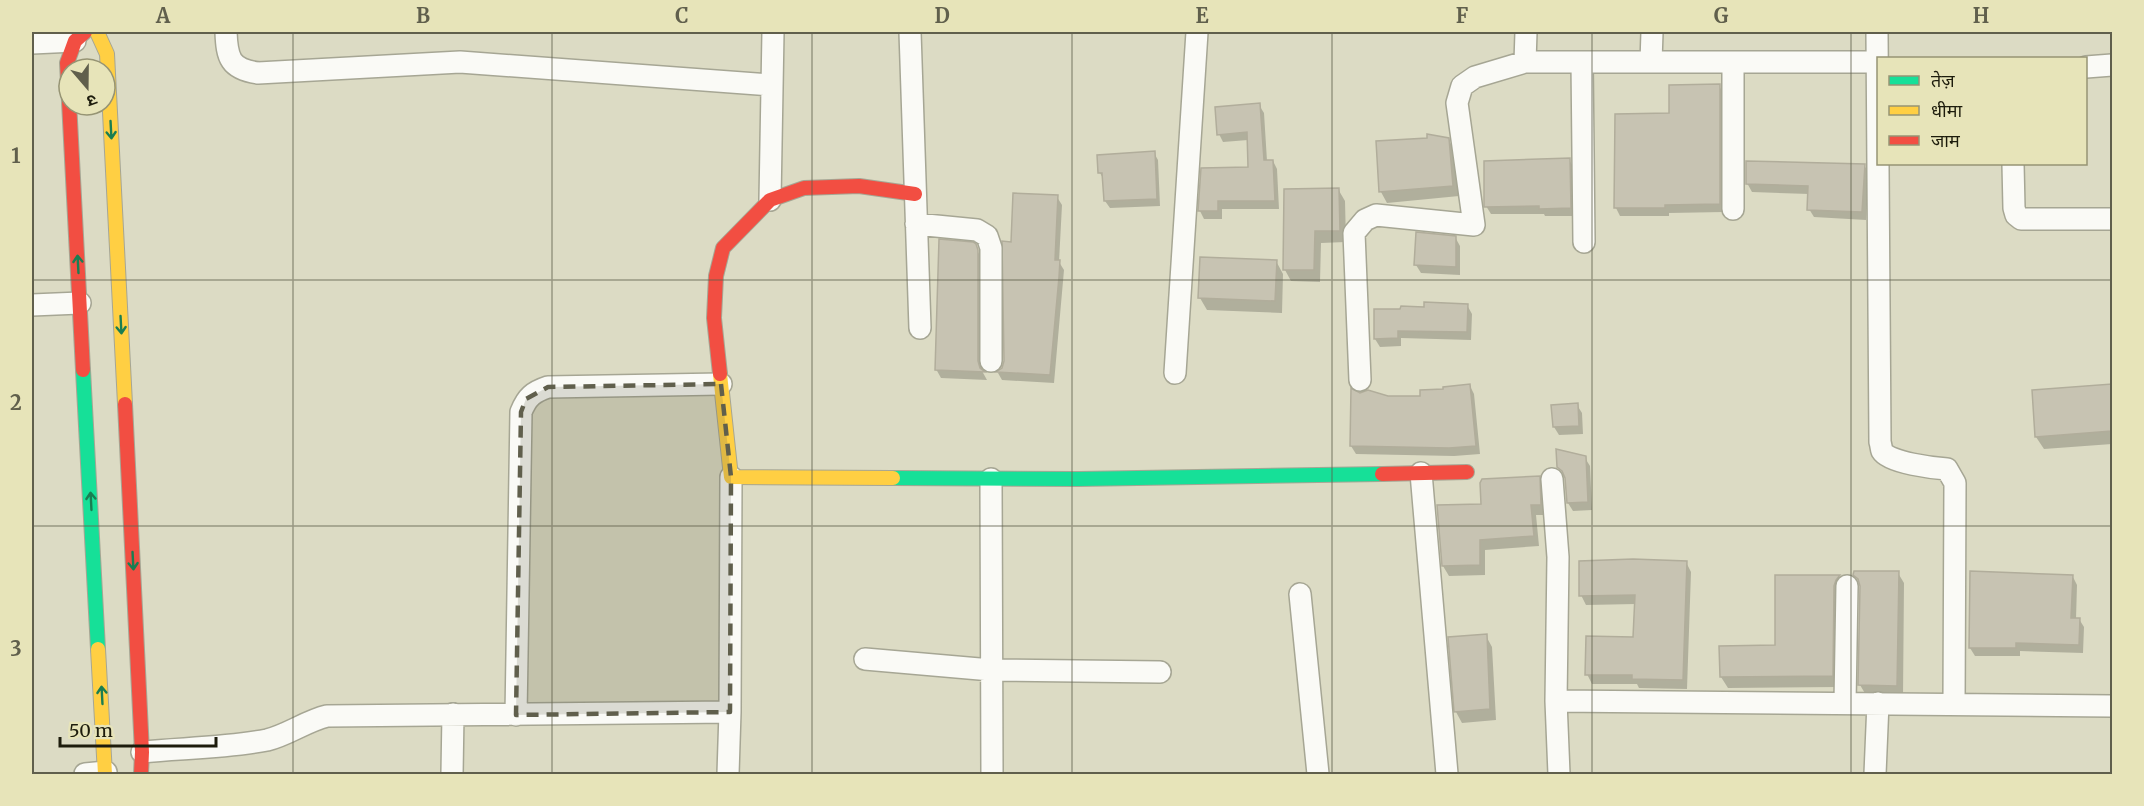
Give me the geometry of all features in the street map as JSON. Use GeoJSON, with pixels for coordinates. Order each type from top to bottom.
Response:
{"type":"FeatureCollection","features":[{"type":"Feature","properties":{"kind":"street"},"geometry":{"type":"LineString","coordinates":[[97,32],[107,54],[142,752],[141,774]]}},
{"type":"Feature","properties":{"kind":"street"},"geometry":{"type":"LineString","coordinates":[[226,32],[228,55],[234,65],[258,73],[460,62],[772,85]]}},
{"type":"Feature","properties":{"kind":"street"},"geometry":{"type":"LineString","coordinates":[[770,200],[772,32]]}},
{"type":"Feature","properties":{"kind":"street"},"geometry":{"type":"LineString","coordinates":[[910,32],[920,328]]}},
{"type":"Feature","properties":{"kind":"street"},"geometry":{"type":"LineString","coordinates":[[1175,373],[1197,32]]}},
{"type":"Feature","properties":{"kind":"street"},"geometry":{"type":"LineString","coordinates":[[1525,62],[1526,32]]}},
{"type":"Feature","properties":{"kind":"street"},"geometry":{"type":"LineString","coordinates":[[1651,62],[1652,32]]}},
{"type":"Feature","properties":{"kind":"street"},"geometry":{"type":"LineString","coordinates":[[1360,380],[1354,233],[1365,220],[1376,214],[1474,225],[1457,103],[1462,86],[1475,77],[1525,62],[1877,62],[1876,32]]}},
{"type":"Feature","properties":{"kind":"street"},"geometry":{"type":"LineString","coordinates":[[32,43],[80,36]]}},
{"type":"Feature","properties":{"kind":"street"},"geometry":{"type":"LineString","coordinates":[[80,36],[67,63],[105,773],[85,774]]}},
{"type":"Feature","properties":{"kind":"street"},"geometry":{"type":"LineString","coordinates":[[1582,62],[1584,242]]}},
{"type":"Feature","properties":{"kind":"street"},"geometry":{"type":"LineString","coordinates":[[1733,62],[1733,209]]}},
{"type":"Feature","properties":{"kind":"street"},"geometry":{"type":"LineString","coordinates":[[2087,67],[2112,65]]}},
{"type":"Feature","properties":{"kind":"street"},"geometry":{"type":"LineString","coordinates":[[1878,165],[1880,442],[1882,452],[1889,458],[1947,469],[1955,483],[1954,704]]}},
{"type":"Feature","properties":{"kind":"street"},"geometry":{"type":"LineString","coordinates":[[2013,165],[2014,208],[2016,215],[2021,219],[2112,219]]}},
{"type":"Feature","properties":{"kind":"street"},"geometry":{"type":"LineString","coordinates":[[728,774],[731,477],[714,318],[716,276],[723,248],[770,200],[804,188],[859,186],[915,194]]}},
{"type":"Feature","properties":{"kind":"street"},"geometry":{"type":"LineString","coordinates":[[916,224],[977,230],[987,236],[991,248],[991,361]]}},
{"type":"Feature","properties":{"kind":"street"},"geometry":{"type":"LineString","coordinates":[[32,305],[80,303]]}},
{"type":"Feature","properties":{"kind":"street"},"geometry":{"type":"LineString","coordinates":[[516,715],[521,412],[526,399],[536,391],[548,387],[721,384]]}},
{"type":"Feature","properties":{"kind":"street"},"geometry":{"type":"LineString","coordinates":[[731,477],[991,479],[1467,472]]}},
{"type":"Feature","properties":{"kind":"street"},"geometry":{"type":"LineString","coordinates":[[1420,473],[1447,774]]}},
{"type":"Feature","properties":{"kind":"street"},"geometry":{"type":"LineString","coordinates":[[991,479],[992,774]]}},
{"type":"Feature","properties":{"kind":"street"},"geometry":{"type":"LineString","coordinates":[[1552,479],[1558,557],[1556,701],[1559,774]]}},
{"type":"Feature","properties":{"kind":"street"},"geometry":{"type":"LineString","coordinates":[[1845,703],[1847,586]]}},
{"type":"Feature","properties":{"kind":"street"},"geometry":{"type":"LineString","coordinates":[[1300,594],[1318,774]]}},
{"type":"Feature","properties":{"kind":"street"},"geometry":{"type":"LineString","coordinates":[[865,659],[991,670],[1160,672]]}},
{"type":"Feature","properties":{"kind":"street"},"geometry":{"type":"LineString","coordinates":[[1556,701],[2112,706]]}},
{"type":"Feature","properties":{"kind":"street"},"geometry":{"type":"LineString","coordinates":[[1875,774],[1878,703]]}},
{"type":"Feature","properties":{"kind":"street"},"geometry":{"type":"LineString","coordinates":[[142,752],[249,743],[270,739],[327,716],[730,712]]}},
{"type":"Feature","properties":{"kind":"street"},"geometry":{"type":"LineString","coordinates":[[452,774],[453,714]]}},
{"type":"Feature","properties":{"kind":"highlighted area"},"geometry":{"type":"Polygon","coordinates":[[[721,384],[731,477],[730,712],[516,715],[521,412],[526,399],[548,387],[721,384]]]}},
{"type":"Feature","properties":{"kind":"building"},"geometry":{"type":"Polygon","coordinates":[[[1720,84],[1720,204],[1665,205],[1665,208],[1614,208],[1615,114],[1669,113],[1669,85],[1720,84]]]}},
{"type":"Feature","properties":{"kind":"building"},"geometry":{"type":"Polygon","coordinates":[[[1260,103],[1264,160],[1273,160],[1275,201],[1218,201],[1218,211],[1198,211],[1201,168],[1248,167],[1247,132],[1217,135],[1215,107],[1260,103]]]}},
{"type":"Feature","properties":{"kind":"building"},"geometry":{"type":"Polygon","coordinates":[[[1427,134],[1449,138],[1453,186],[1379,192],[1376,141],[1427,138],[1427,134]]]}},
{"type":"Feature","properties":{"kind":"building"},"geometry":{"type":"Polygon","coordinates":[[[1155,151],[1157,199],[1104,201],[1102,173],[1098,173],[1097,155],[1155,151]]]}},
{"type":"Feature","properties":{"kind":"building"},"geometry":{"type":"Polygon","coordinates":[[[1570,158],[1571,208],[1484,207],[1484,161],[1570,158]]]}},
{"type":"Feature","properties":{"kind":"building"},"geometry":{"type":"Polygon","coordinates":[[[1746,161],[1865,164],[1862,212],[1807,210],[1808,186],[1746,184],[1746,161]]]}},
{"type":"Feature","properties":{"kind":"building"},"geometry":{"type":"Polygon","coordinates":[[[1339,188],[1340,231],[1315,231],[1314,270],[1283,270],[1284,189],[1339,188]]]}},
{"type":"Feature","properties":{"kind":"building"},"geometry":{"type":"Polygon","coordinates":[[[1013,193],[1058,195],[1055,260],[1060,260],[1050,375],[996,372],[1002,368],[1004,361],[1002,241],[1011,242],[1013,193]]]}},
{"type":"Feature","properties":{"kind":"building"},"geometry":{"type":"Polygon","coordinates":[[[1416,232],[1456,236],[1456,267],[1414,265],[1416,232]]]}},
{"type":"Feature","properties":{"kind":"building"},"geometry":{"type":"Polygon","coordinates":[[[939,239],[976,244],[978,250],[978,361],[980,368],[985,372],[935,370],[939,239]]]}},
{"type":"Feature","properties":{"kind":"building"},"geometry":{"type":"Polygon","coordinates":[[[1200,257],[1277,260],[1275,301],[1198,298],[1200,257]]]}},
{"type":"Feature","properties":{"kind":"building"},"geometry":{"type":"Polygon","coordinates":[[[1424,302],[1468,304],[1467,332],[1398,331],[1398,338],[1374,339],[1374,309],[1400,309],[1401,306],[1424,307],[1424,302]]]}},
{"type":"Feature","properties":{"kind":"building"},"geometry":{"type":"Polygon","coordinates":[[[1470,384],[1476,446],[1449,448],[1350,446],[1351,388],[1360,393],[1368,390],[1388,396],[1420,396],[1420,390],[1470,384]]]}},
{"type":"Feature","properties":{"kind":"building"},"geometry":{"type":"Polygon","coordinates":[[[2112,384],[2112,431],[2035,437],[2032,390],[2112,384]]]}},
{"type":"Feature","properties":{"kind":"building"},"geometry":{"type":"Polygon","coordinates":[[[1578,403],[1579,426],[1553,427],[1551,405],[1578,403]]]}},
{"type":"Feature","properties":{"kind":"building"},"geometry":{"type":"Polygon","coordinates":[[[1556,449],[1586,456],[1588,502],[1567,503],[1565,478],[1557,467],[1556,449]]]}},
{"type":"Feature","properties":{"kind":"building"},"geometry":{"type":"Polygon","coordinates":[[[1540,476],[1541,505],[1531,505],[1534,536],[1480,540],[1480,565],[1442,566],[1437,505],[1481,504],[1480,483],[1482,479],[1540,476]]]}},
{"type":"Feature","properties":{"kind":"building"},"geometry":{"type":"Polygon","coordinates":[[[1633,559],[1687,561],[1683,680],[1632,679],[1632,675],[1585,675],[1586,636],[1633,637],[1635,595],[1579,596],[1579,561],[1633,559]]]}},
{"type":"Feature","properties":{"kind":"building"},"geometry":{"type":"Polygon","coordinates":[[[1854,571],[1899,571],[1897,686],[1858,685],[1860,586],[1858,579],[1853,575],[1854,571]]]}},
{"type":"Feature","properties":{"kind":"building"},"geometry":{"type":"Polygon","coordinates":[[[1970,571],[2073,575],[2071,618],[2080,618],[2079,645],[2016,643],[2016,648],[1969,648],[1970,571]]]}},
{"type":"Feature","properties":{"kind":"building"},"geometry":{"type":"Polygon","coordinates":[[[1775,575],[1840,575],[1834,586],[1833,676],[1720,677],[1719,646],[1775,645],[1775,575]]]}},
{"type":"Feature","properties":{"kind":"building"},"geometry":{"type":"Polygon","coordinates":[[[1487,634],[1490,709],[1454,712],[1448,637],[1487,634]]]}},
{"type":"Feature","properties":{"kind":"traffic: fast"},"geometry":{"type":"LineString","coordinates":[[83,370],[98,649]]}},
{"type":"Feature","properties":{"kind":"traffic: fast"},"geometry":{"type":"LineString","coordinates":[[893,478],[1078,479],[1382,474]]}},
{"type":"Feature","properties":{"kind":"traffic: slow"},"geometry":{"type":"LineString","coordinates":[[97,32],[107,54],[125,404]]}},
{"type":"Feature","properties":{"kind":"traffic: slow"},"geometry":{"type":"LineString","coordinates":[[720,374],[731,477],[893,478]]}},
{"type":"Feature","properties":{"kind":"traffic: slow"},"geometry":{"type":"LineString","coordinates":[[98,649],[105,774]]}},
{"type":"Feature","properties":{"kind":"traffic: jam"},"geometry":{"type":"LineString","coordinates":[[83,370],[67,63],[75,41],[85,32]]}},
{"type":"Feature","properties":{"kind":"traffic: jam"},"geometry":{"type":"LineString","coordinates":[[720,374],[714,318],[716,276],[723,248],[770,200],[804,188],[859,186],[915,194]]}},
{"type":"Feature","properties":{"kind":"traffic: jam"},"geometry":{"type":"LineString","coordinates":[[125,404],[142,752],[141,774]]}},
{"type":"Feature","properties":{"kind":"traffic: jam"},"geometry":{"type":"LineString","coordinates":[[1382,474],[1467,472]]}}]}
